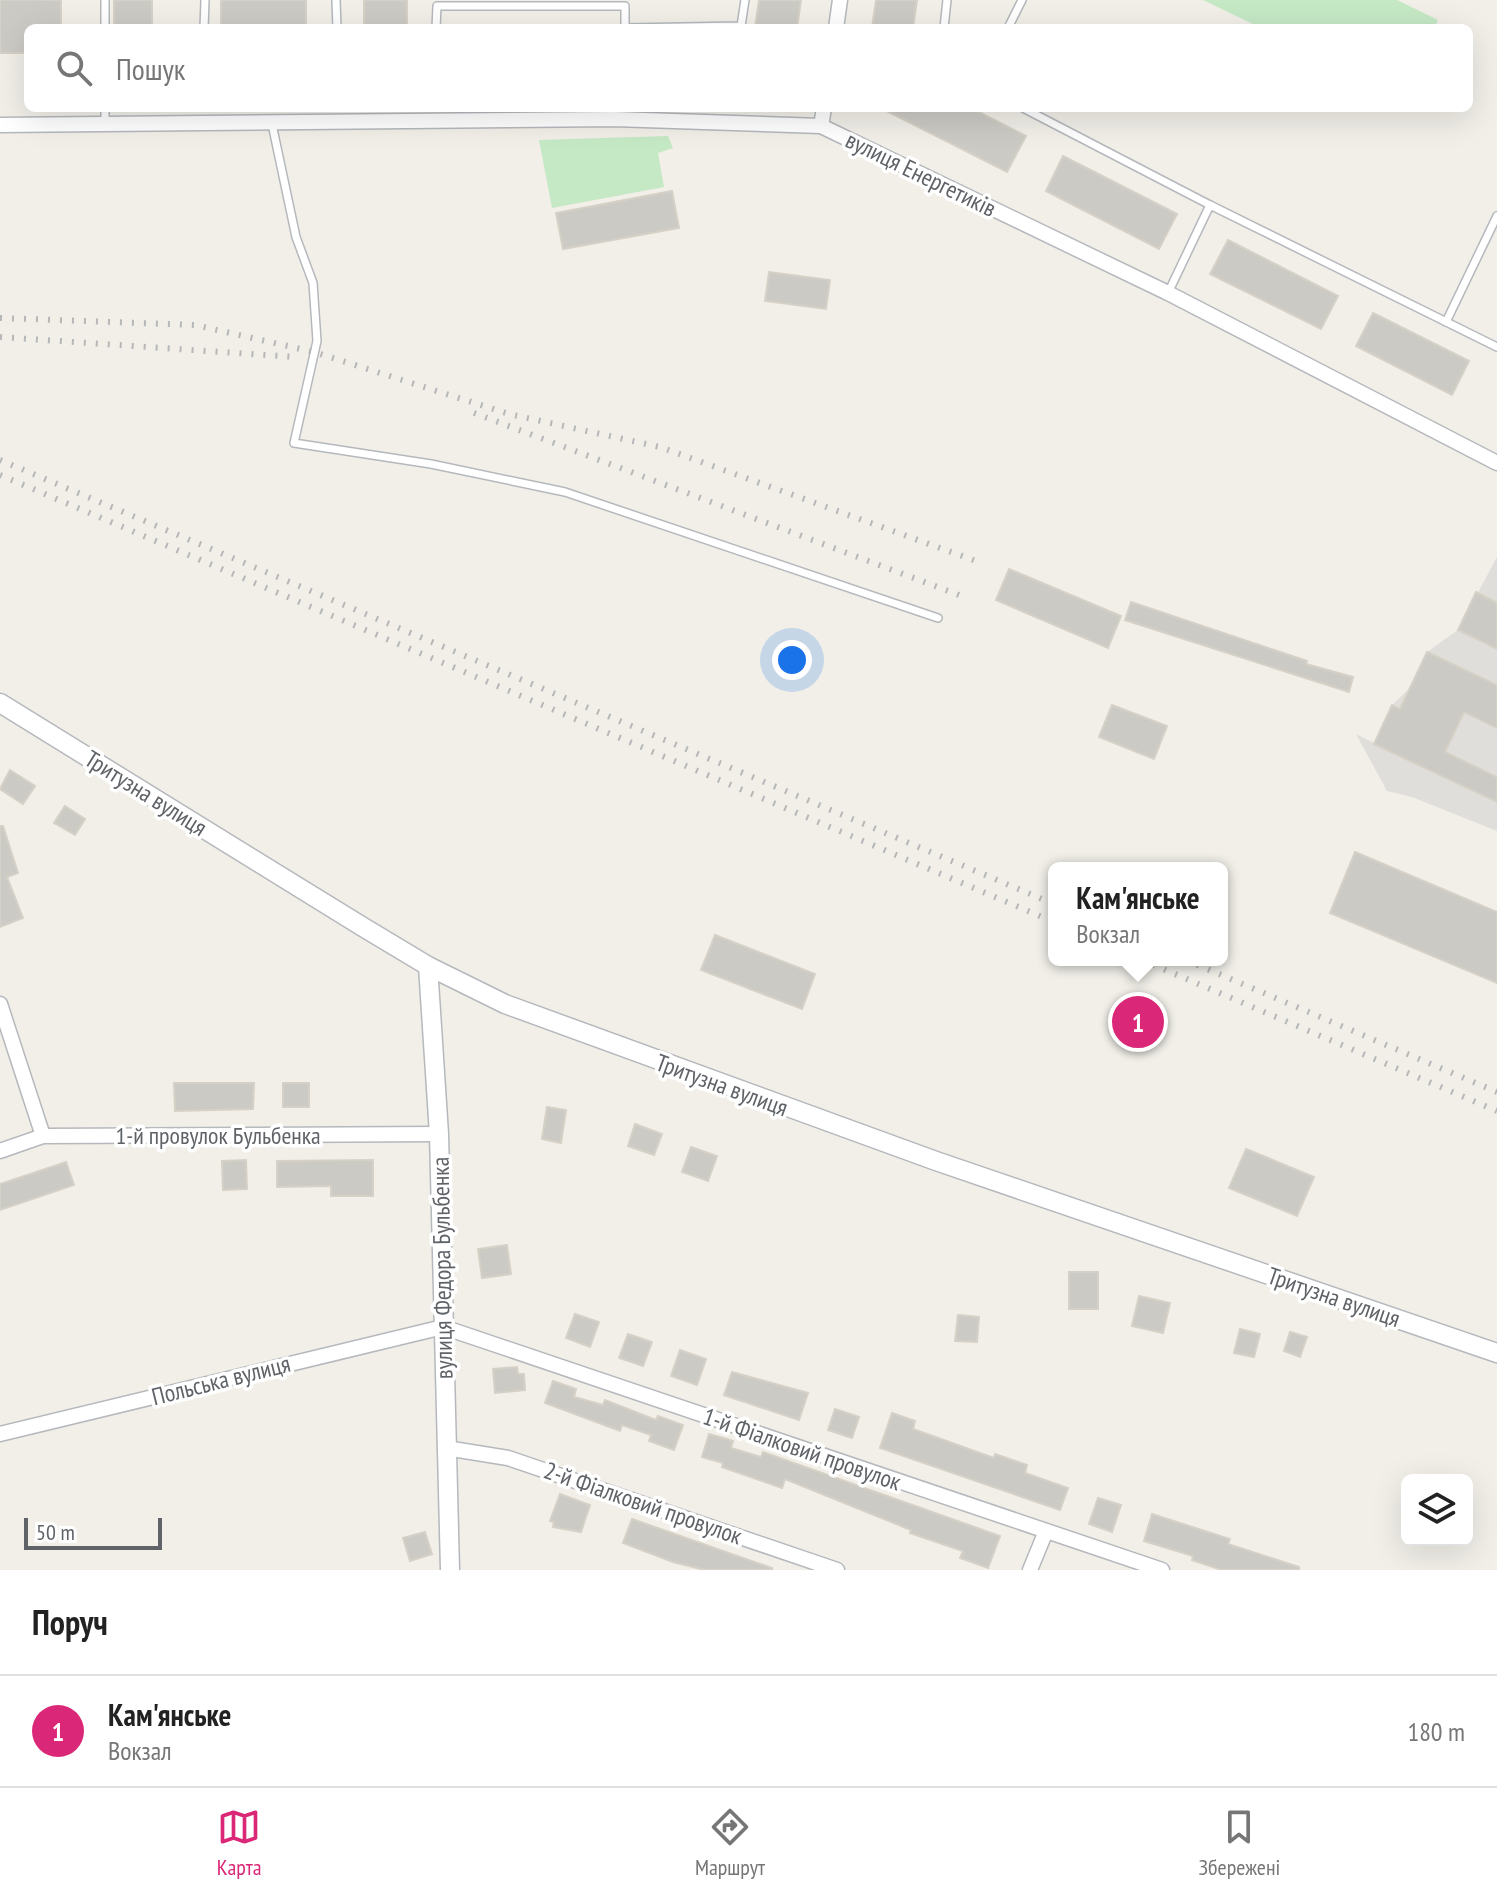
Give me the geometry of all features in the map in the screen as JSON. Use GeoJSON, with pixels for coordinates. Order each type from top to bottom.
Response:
{"type":"FeatureCollection","features":[{"type":"Feature","properties":{"kind":"street"},"geometry":{"type":"LineString","coordinates":[[837,24],[840,0]]}},
{"type":"Feature","properties":{"kind":"street"},"geometry":{"type":"LineString","coordinates":[[821,126],[823,112]]}},
{"type":"Feature","properties":{"kind":"street","name":"вулиця Енергетиків"},"geometry":{"type":"LineString","coordinates":[[0,125],[272,124],[337,116],[622,114],[821,126],[1168,293],[1497,463]]}},
{"type":"Feature","properties":{"kind":"street","name":"Тритузна вулиця"},"geometry":{"type":"LineString","coordinates":[[0,703],[428,966],[505,1004],[588,1037],[936,1161],[1497,1353]]}},
{"type":"Feature","properties":{"kind":"street","name":"вулиця Федора Бульбенка"},"geometry":{"type":"LineString","coordinates":[[428,966],[439,1134],[450,1570]]}},
{"type":"Feature","properties":{"kind":"street"},"geometry":{"type":"LineString","coordinates":[[0,1004],[43,1136]]}},
{"type":"Feature","properties":{"kind":"street","name":"1-й провулок Бульбенка"},"geometry":{"type":"LineString","coordinates":[[0,1151],[43,1136],[439,1134]]}},
{"type":"Feature","properties":{"kind":"street","name":"Польська вулиця"},"geometry":{"type":"LineString","coordinates":[[0,1434],[443,1327]]}},
{"type":"Feature","properties":{"kind":"street","name":"1-й Фіалковий провулок"},"geometry":{"type":"LineString","coordinates":[[443,1327],[1162,1570]]}},
{"type":"Feature","properties":{"kind":"street","name":"2-й Фіалковий провулок"},"geometry":{"type":"LineString","coordinates":[[446,1448],[508,1458],[837,1570]]}},
{"type":"Feature","properties":{"kind":"street"},"geometry":{"type":"LineString","coordinates":[[1030,1570],[1046,1531]]}},
{"type":"Feature","properties":{"kind":"lane"},"geometry":{"type":"LineString","coordinates":[[105,0],[105,24]]}},
{"type":"Feature","properties":{"kind":"lane"},"geometry":{"type":"LineString","coordinates":[[204,24],[205,0]]}},
{"type":"Feature","properties":{"kind":"lane"},"geometry":{"type":"LineString","coordinates":[[336,0],[337,24]]}},
{"type":"Feature","properties":{"kind":"lane"},"geometry":{"type":"LineString","coordinates":[[741,24],[745,0]]}},
{"type":"Feature","properties":{"kind":"lane"},"geometry":{"type":"LineString","coordinates":[[944,24],[947,0]]}},
{"type":"Feature","properties":{"kind":"lane"},"geometry":{"type":"LineString","coordinates":[[1010,24],[1022,0]]}},
{"type":"Feature","properties":{"kind":"lane"},"geometry":{"type":"LineString","coordinates":[[436,24],[437,3],[625,6],[625,24]]}},
{"type":"Feature","properties":{"kind":"lane"},"geometry":{"type":"LineString","coordinates":[[105,112],[105,125]]}},
{"type":"Feature","properties":{"kind":"lane"},"geometry":{"type":"LineString","coordinates":[[1031,112],[1497,347]]}},
{"type":"Feature","properties":{"kind":"lane"},"geometry":{"type":"LineString","coordinates":[[272,124],[296,237],[313,283],[317,341],[294,443],[431,464],[565,492],[938,618]]}},
{"type":"Feature","properties":{"kind":"lane"},"geometry":{"type":"LineString","coordinates":[[1168,293],[1210,205]]}},
{"type":"Feature","properties":{"kind":"lane"},"geometry":{"type":"LineString","coordinates":[[1446,322],[1497,216]]}},
{"type":"Feature","properties":{"kind":"shaded area"},"geometry":{"type":"Polygon","coordinates":[[[1497,557],[1497,831],[1412,797],[1387,791],[1356,734],[1374,743],[1392,705],[1411,687],[1427,652],[1458,630],[1497,557]]]}},
{"type":"Feature","properties":{"kind":"green space"},"geometry":{"type":"Polygon","coordinates":[[[1203,0],[1397,0],[1438,20],[1436,24],[1253,24],[1203,0]]]}},
{"type":"Feature","properties":{"kind":"green space"},"geometry":{"type":"Polygon","coordinates":[[[668,136],[673,148],[658,153],[664,187],[552,208],[539,140],[668,136]]]}},
{"type":"Feature","properties":{"kind":"building"},"geometry":{"type":"Polygon","coordinates":[[[0,0],[61,0],[61,24],[24,24],[24,53],[0,53],[0,0]]]}},
{"type":"Feature","properties":{"kind":"building"},"geometry":{"type":"Polygon","coordinates":[[[114,0],[152,0],[152,24],[114,24],[114,0]]]}},
{"type":"Feature","properties":{"kind":"building"},"geometry":{"type":"Polygon","coordinates":[[[221,0],[306,0],[306,24],[221,24],[221,0]]]}},
{"type":"Feature","properties":{"kind":"building"},"geometry":{"type":"Polygon","coordinates":[[[364,0],[407,0],[407,24],[364,24],[364,0]]]}},
{"type":"Feature","properties":{"kind":"building"},"geometry":{"type":"Polygon","coordinates":[[[759,0],[801,0],[798,24],[756,24],[759,0]]]}},
{"type":"Feature","properties":{"kind":"building"},"geometry":{"type":"Polygon","coordinates":[[[876,0],[917,0],[914,24],[873,24],[876,0]]]}},
{"type":"Feature","properties":{"kind":"building"},"geometry":{"type":"Polygon","coordinates":[[[889,112],[979,112],[1026,136],[1007,172],[889,112]]]}},
{"type":"Feature","properties":{"kind":"building"},"geometry":{"type":"Polygon","coordinates":[[[1063,156],[1177,214],[1159,249],[1046,191],[1063,156]]]}},
{"type":"Feature","properties":{"kind":"building"},"geometry":{"type":"Polygon","coordinates":[[[672,191],[679,228],[563,249],[556,213],[672,191]]]}},
{"type":"Feature","properties":{"kind":"building"},"geometry":{"type":"Polygon","coordinates":[[[1228,240],[1338,296],[1321,329],[1210,274],[1228,240]]]}},
{"type":"Feature","properties":{"kind":"building"},"geometry":{"type":"Polygon","coordinates":[[[769,272],[830,280],[826,309],[765,301],[769,272]]]}},
{"type":"Feature","properties":{"kind":"building"},"geometry":{"type":"Polygon","coordinates":[[[1373,313],[1469,361],[1452,395],[1356,346],[1373,313]]]}},
{"type":"Feature","properties":{"kind":"building"},"geometry":{"type":"Polygon","coordinates":[[[1009,569],[1121,616],[1108,648],[996,600],[1009,569]]]}},
{"type":"Feature","properties":{"kind":"building"},"geometry":{"type":"Polygon","coordinates":[[[1476,592],[1497,603],[1497,649],[1458,630],[1476,592]]]}},
{"type":"Feature","properties":{"kind":"building"},"geometry":{"type":"Polygon","coordinates":[[[1131,602],[1307,661],[1306,664],[1353,677],[1349,692],[1125,620],[1131,602]]]}},
{"type":"Feature","properties":{"kind":"building"},"geometry":{"type":"Polygon","coordinates":[[[1427,652],[1497,685],[1497,728],[1464,712],[1445,752],[1497,777],[1497,802],[1374,744],[1392,705],[1400,709],[1427,652]]]}},
{"type":"Feature","properties":{"kind":"building"},"geometry":{"type":"Polygon","coordinates":[[[1112,705],[1167,726],[1154,759],[1099,737],[1112,705]]]}},
{"type":"Feature","properties":{"kind":"building"},"geometry":{"type":"Polygon","coordinates":[[[10,770],[35,786],[23,804],[0,789],[10,770]]]}},
{"type":"Feature","properties":{"kind":"building"},"geometry":{"type":"Polygon","coordinates":[[[65,806],[85,819],[75,835],[54,823],[65,806]]]}},
{"type":"Feature","properties":{"kind":"building"},"geometry":{"type":"Polygon","coordinates":[[[0,826],[3,826],[18,873],[7,877],[23,918],[0,927],[0,826]]]}},
{"type":"Feature","properties":{"kind":"building"},"geometry":{"type":"Polygon","coordinates":[[[1355,852],[1497,912],[1497,983],[1330,913],[1355,852]]]}},
{"type":"Feature","properties":{"kind":"building"},"geometry":{"type":"Polygon","coordinates":[[[715,935],[815,974],[802,1009],[701,970],[715,935]]]}},
{"type":"Feature","properties":{"kind":"building"},"geometry":{"type":"Polygon","coordinates":[[[174,1083],[254,1083],[253,1109],[175,1111],[174,1083]]]}},
{"type":"Feature","properties":{"kind":"building"},"geometry":{"type":"Polygon","coordinates":[[[283,1083],[309,1083],[309,1107],[283,1107],[283,1083]]]}},
{"type":"Feature","properties":{"kind":"building"},"geometry":{"type":"Polygon","coordinates":[[[547,1107],[566,1110],[561,1143],[542,1139],[547,1107]]]}},
{"type":"Feature","properties":{"kind":"building"},"geometry":{"type":"Polygon","coordinates":[[[635,1124],[662,1134],[654,1155],[628,1146],[635,1124]]]}},
{"type":"Feature","properties":{"kind":"building"},"geometry":{"type":"Polygon","coordinates":[[[691,1147],[717,1156],[708,1181],[682,1172],[691,1147]]]}},
{"type":"Feature","properties":{"kind":"building"},"geometry":{"type":"Polygon","coordinates":[[[1246,1149],[1314,1177],[1297,1216],[1229,1188],[1246,1149]]]}},
{"type":"Feature","properties":{"kind":"building"},"geometry":{"type":"Polygon","coordinates":[[[246,1160],[247,1189],[223,1190],[222,1161],[246,1160]]]}},
{"type":"Feature","properties":{"kind":"building"},"geometry":{"type":"Polygon","coordinates":[[[373,1160],[373,1196],[331,1196],[331,1186],[277,1187],[277,1161],[373,1160]]]}},
{"type":"Feature","properties":{"kind":"building"},"geometry":{"type":"Polygon","coordinates":[[[66,1162],[74,1185],[0,1210],[0,1184],[66,1162]]]}},
{"type":"Feature","properties":{"kind":"building"},"geometry":{"type":"Polygon","coordinates":[[[507,1245],[511,1274],[482,1278],[478,1249],[507,1245]]]}},
{"type":"Feature","properties":{"kind":"building"},"geometry":{"type":"Polygon","coordinates":[[[1069,1272],[1098,1272],[1098,1309],[1069,1309],[1069,1272]]]}},
{"type":"Feature","properties":{"kind":"building"},"geometry":{"type":"Polygon","coordinates":[[[1139,1296],[1170,1303],[1163,1333],[1132,1326],[1139,1296]]]}},
{"type":"Feature","properties":{"kind":"building"},"geometry":{"type":"Polygon","coordinates":[[[575,1314],[599,1322],[590,1347],[566,1338],[575,1314]]]}},
{"type":"Feature","properties":{"kind":"building"},"geometry":{"type":"Polygon","coordinates":[[[958,1315],[979,1317],[977,1342],[955,1341],[958,1315]]]}},
{"type":"Feature","properties":{"kind":"building"},"geometry":{"type":"Polygon","coordinates":[[[1240,1329],[1260,1334],[1254,1357],[1234,1353],[1240,1329]]]}},
{"type":"Feature","properties":{"kind":"building"},"geometry":{"type":"Polygon","coordinates":[[[1290,1332],[1307,1337],[1300,1357],[1284,1351],[1290,1332]]]}},
{"type":"Feature","properties":{"kind":"building"},"geometry":{"type":"Polygon","coordinates":[[[628,1334],[652,1342],[643,1366],[619,1358],[628,1334]]]}},
{"type":"Feature","properties":{"kind":"building"},"geometry":{"type":"Polygon","coordinates":[[[680,1350],[706,1359],[697,1385],[671,1376],[680,1350]]]}},
{"type":"Feature","properties":{"kind":"building"},"geometry":{"type":"Polygon","coordinates":[[[517,1367],[518,1374],[524,1374],[525,1390],[495,1393],[493,1369],[517,1367]]]}},
{"type":"Feature","properties":{"kind":"building"},"geometry":{"type":"Polygon","coordinates":[[[732,1372],[808,1393],[799,1420],[724,1395],[732,1372]]]}},
{"type":"Feature","properties":{"kind":"building"},"geometry":{"type":"Polygon","coordinates":[[[553,1381],[576,1389],[574,1397],[603,1405],[605,1400],[656,1420],[658,1416],[683,1425],[674,1450],[649,1441],[651,1435],[622,1425],[620,1431],[545,1403],[553,1381]]]}},
{"type":"Feature","properties":{"kind":"building"},"geometry":{"type":"Polygon","coordinates":[[[835,1409],[859,1417],[852,1438],[828,1430],[835,1409]]]}},
{"type":"Feature","properties":{"kind":"building"},"geometry":{"type":"Polygon","coordinates":[[[892,1413],[915,1421],[913,1429],[994,1458],[995,1454],[1027,1465],[1025,1473],[1068,1488],[1060,1510],[880,1448],[892,1413]]]}},
{"type":"Feature","properties":{"kind":"building"},"geometry":{"type":"Polygon","coordinates":[[[709,1434],[733,1441],[731,1448],[761,1457],[763,1452],[1000,1536],[988,1568],[960,1558],[963,1551],[910,1533],[911,1530],[785,1479],[782,1488],[722,1467],[723,1463],[702,1457],[709,1434]]]}},
{"type":"Feature","properties":{"kind":"building"},"geometry":{"type":"Polygon","coordinates":[[[560,1494],[590,1505],[581,1532],[553,1527],[554,1522],[550,1521],[560,1494]]]}},
{"type":"Feature","properties":{"kind":"building"},"geometry":{"type":"Polygon","coordinates":[[[1098,1498],[1121,1505],[1112,1532],[1089,1524],[1098,1498]]]}},
{"type":"Feature","properties":{"kind":"building"},"geometry":{"type":"Polygon","coordinates":[[[1152,1514],[1230,1539],[1228,1544],[1299,1567],[1299,1570],[1222,1570],[1192,1560],[1193,1556],[1144,1541],[1152,1514]]]}},
{"type":"Feature","properties":{"kind":"building"},"geometry":{"type":"Polygon","coordinates":[[[632,1519],[772,1570],[705,1570],[673,1562],[623,1543],[632,1519]]]}},
{"type":"Feature","properties":{"kind":"building"},"geometry":{"type":"Polygon","coordinates":[[[425,1532],[432,1554],[410,1561],[403,1538],[425,1532]]]}},
{"type":"Feature","properties":{"kind":"railway"},"geometry":{"type":"LineString","coordinates":[[0,318],[195,325],[314,352],[509,414],[660,447],[979,562]]}},
{"type":"Feature","properties":{"kind":"railway"},"geometry":{"type":"LineString","coordinates":[[0,337],[295,357]]}},
{"type":"Feature","properties":{"kind":"railway"},"geometry":{"type":"LineString","coordinates":[[474,413],[959,595]]}},
{"type":"Feature","properties":{"kind":"railway"},"geometry":{"type":"LineString","coordinates":[[0,460],[1048,901]]}},
{"type":"Feature","properties":{"kind":"railway"},"geometry":{"type":"LineString","coordinates":[[0,475],[1048,919]]}},
{"type":"Feature","properties":{"kind":"railway"},"geometry":{"type":"LineString","coordinates":[[1156,966],[1497,1111]]}},
{"type":"Feature","properties":{"kind":"railway"},"geometry":{"type":"LineString","coordinates":[[1200,966],[1497,1092]]}},
{"type":"Feature","properties":{"kind":"place","name":"Кам'янське"},"geometry":{"type":"Point","coordinates":[1138,1022]}}]}
